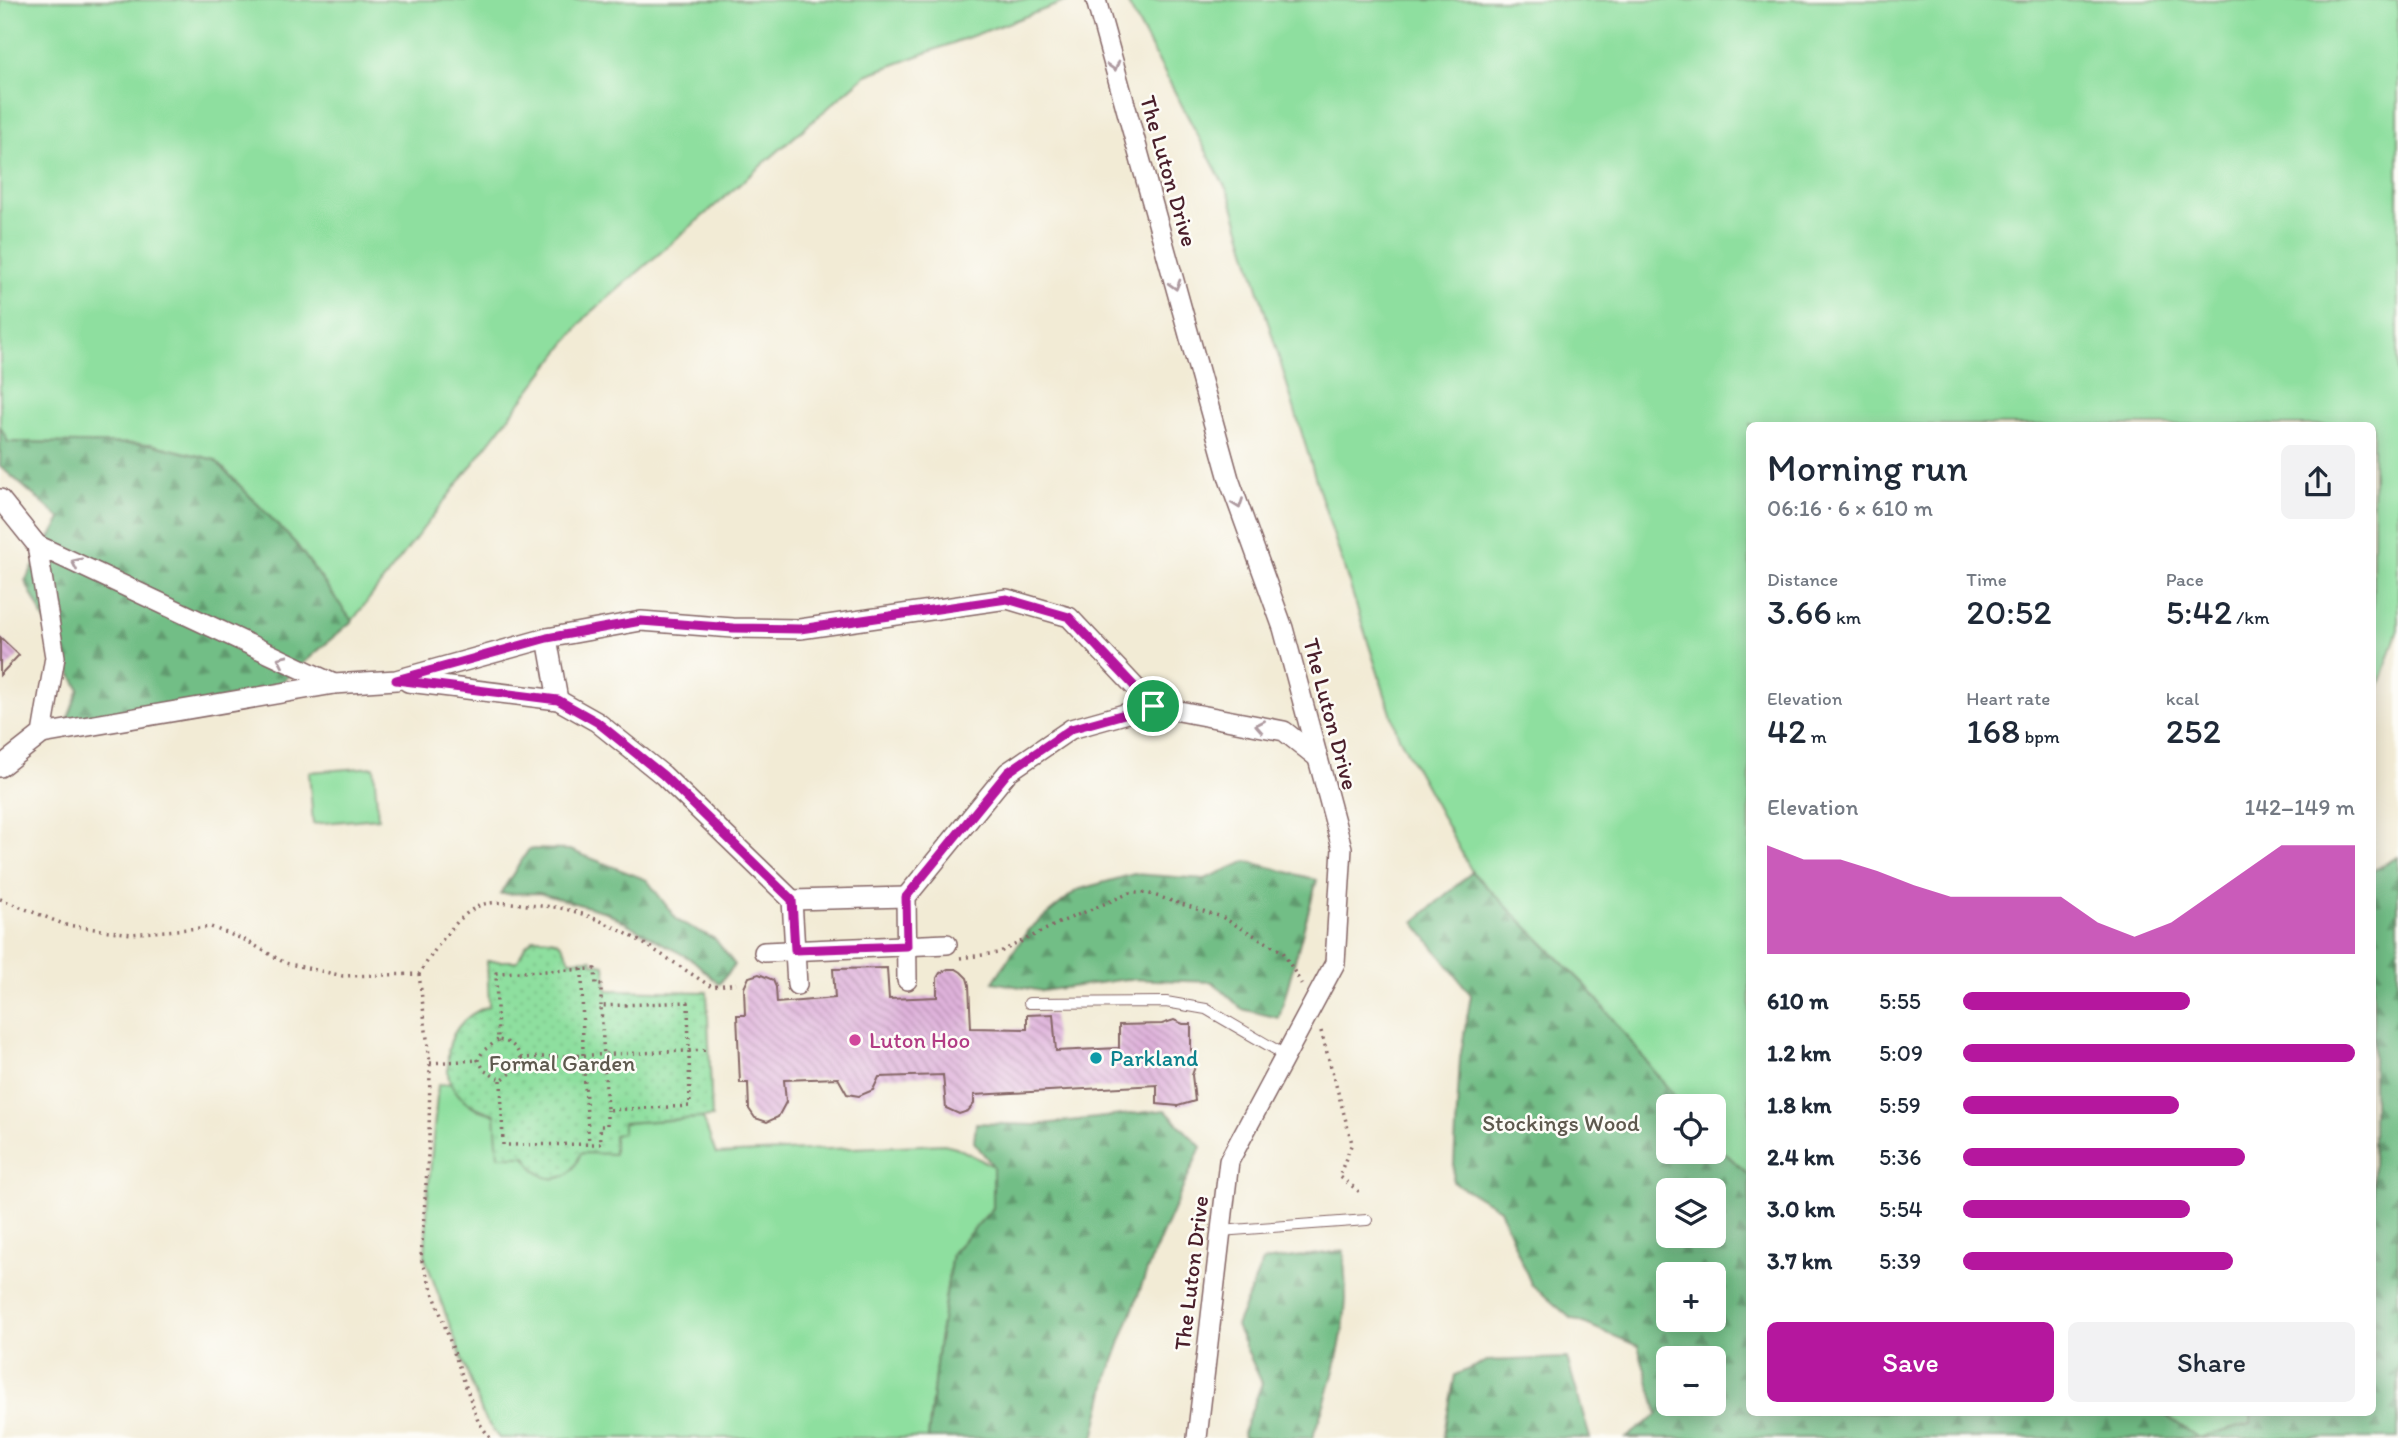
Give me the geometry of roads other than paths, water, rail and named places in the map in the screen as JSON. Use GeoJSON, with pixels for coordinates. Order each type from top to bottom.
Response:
{"type":"FeatureCollection","features":[{"type":"Feature","properties":{"kind":"street","name":"The Luton Drive"},"geometry":{"type":"LineString","coordinates":[[1096,0],[1228,479],[1283,628],[1342,848],[1335,963],[1229,1161],[1197,1438]]}},
{"type":"Feature","properties":{"kind":"street"},"geometry":{"type":"LineString","coordinates":[[0,499],[37,545],[334,684]]}},
{"type":"Feature","properties":{"kind":"street"},"geometry":{"type":"LineString","coordinates":[[37,545],[55,657],[42,734]]}},
{"type":"Feature","properties":{"kind":"street"},"geometry":{"type":"LineString","coordinates":[[396,680],[547,638],[641,621],[733,628],[800,629],[1007,599],[1069,617],[1153,706]]}},
{"type":"Feature","properties":{"kind":"street"},"geometry":{"type":"LineString","coordinates":[[547,638],[558,700]]}},
{"type":"Feature","properties":{"kind":"street"},"geometry":{"type":"LineString","coordinates":[[0,767],[42,734],[334,684],[396,680],[558,700],[597,722],[663,775],[792,900],[797,985]]}},
{"type":"Feature","properties":{"kind":"street"},"geometry":{"type":"LineString","coordinates":[[907,980],[906,897],[1008,772],[1071,729],[1153,706],[1284,731],[1318,758]]}},
{"type":"Feature","properties":{"kind":"street"},"geometry":{"type":"LineString","coordinates":[[792,900],[906,897]]}},
{"type":"Feature","properties":{"kind":"street"},"geometry":{"type":"LineString","coordinates":[[764,952],[907,946],[952,951]]}},
{"type":"Feature","properties":{"kind":"lane"},"geometry":{"type":"LineString","coordinates":[[1030,1003],[1166,1002],[1206,1009],[1285,1055]]}},
{"type":"Feature","properties":{"kind":"lane"},"geometry":{"type":"LineString","coordinates":[[1220,1231],[1367,1220]]}},
{"type":"Feature","properties":{"kind":"place","name":"Luton Hoo"},"geometry":{"type":"Point","coordinates":[855,1040]}},
{"type":"Feature","properties":{"kind":"place","name":"Parkland"},"geometry":{"type":"Point","coordinates":[1096,1058]}},
{"type":"Feature","properties":{"kind":"park label","name":"Formal Garden"},"geometry":{"type":"Point","coordinates":[562,1063]}},
{"type":"Feature","properties":{"kind":"park label","name":"Stockings Wood"},"geometry":{"type":"Point","coordinates":[1561,1123]}}]}
